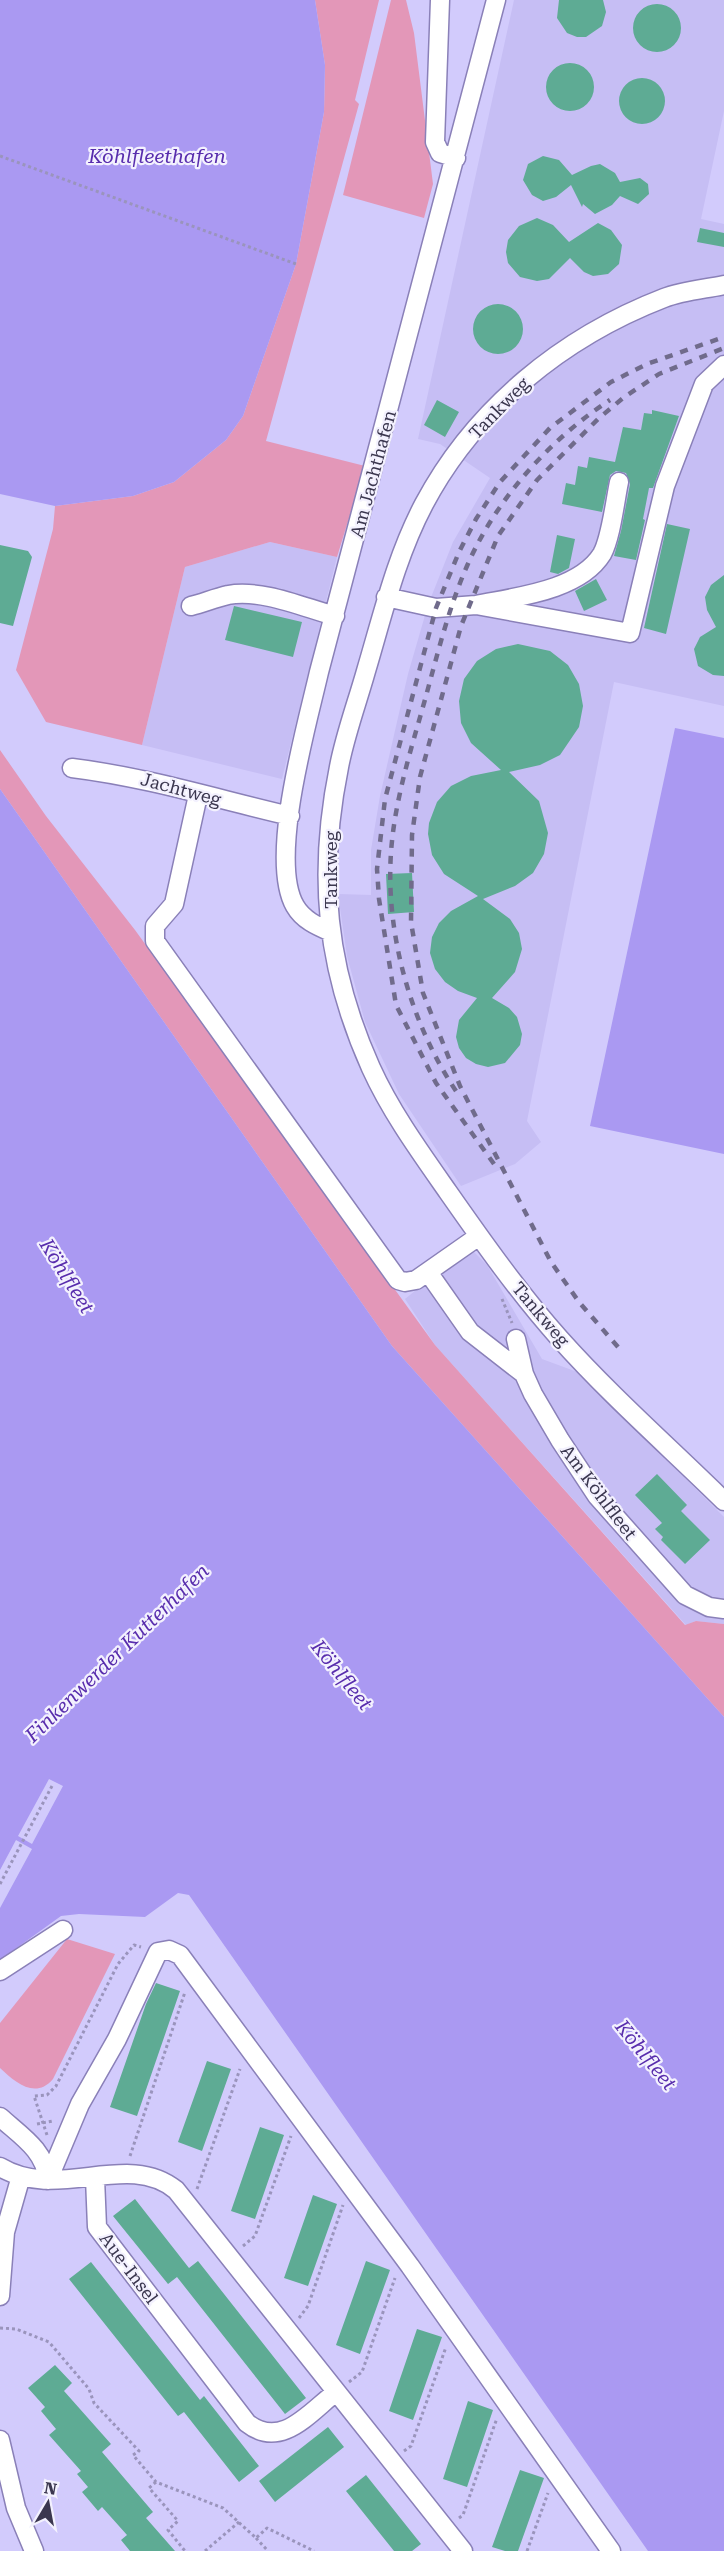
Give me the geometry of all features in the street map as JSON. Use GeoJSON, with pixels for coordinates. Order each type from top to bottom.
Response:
{"type":"FeatureCollection","features":[{"type":"Feature","properties":{"kind":"street"},"geometry":{"type":"LineString","coordinates":[[440,0],[435,142],[440,153],[456,158]]}},
{"type":"Feature","properties":{"kind":"street","name":"Am Jachthafen"},"geometry":{"type":"LineString","coordinates":[[331,932],[302,916],[294,905],[286,873],[290,816],[297,768],[334,616],[496,0]]}},
{"type":"Feature","properties":{"kind":"street","name":"Tankweg"},"geometry":{"type":"LineString","coordinates":[[724,285],[666,297],[582,338],[513,390],[488,414],[446,466],[419,516],[386,597],[339,765],[329,828],[327,897],[341,989],[383,1093],[479,1236],[561,1340],[724,1501]]}},
{"type":"Feature","properties":{"kind":"street"},"geometry":{"type":"LineString","coordinates":[[476,605],[630,633],[665,486],[704,384],[724,364]]}},
{"type":"Feature","properties":{"kind":"street"},"geometry":{"type":"LineString","coordinates":[[386,597],[436,608],[476,605],[544,591],[584,574],[603,552],[619,482]]}},
{"type":"Feature","properties":{"kind":"street"},"geometry":{"type":"LineString","coordinates":[[191,606],[228,595],[243,594],[266,597],[334,616]]}},
{"type":"Feature","properties":{"kind":"street","name":"Jachtweg"},"geometry":{"type":"LineString","coordinates":[[72,768],[124,774],[198,795],[290,816]]}},
{"type":"Feature","properties":{"kind":"street"},"geometry":{"type":"LineString","coordinates":[[198,795],[174,904],[155,926],[155,941],[398,1280],[405,1282],[416,1280],[479,1236]]}},
{"type":"Feature","properties":{"kind":"street"},"geometry":{"type":"LineString","coordinates":[[428,1272],[470,1332],[524,1374]]}},
{"type":"Feature","properties":{"kind":"street","name":"Am Köhlfleet"},"geometry":{"type":"LineString","coordinates":[[516,1339],[524,1374],[554,1431],[597,1496],[685,1595],[709,1607],[724,1609]]}},
{"type":"Feature","properties":{"kind":"street"},"geometry":{"type":"LineString","coordinates":[[0,1971],[63,1930]]}},
{"type":"Feature","properties":{"kind":"street"},"geometry":{"type":"LineString","coordinates":[[48,2180],[80,2104],[117,2039],[158,1952],[169,1950],[180,1955],[458,2332],[611,2551]]}},
{"type":"Feature","properties":{"kind":"street"},"geometry":{"type":"LineString","coordinates":[[0,2117],[40,2152],[46,2166],[48,2180]]}},
{"type":"Feature","properties":{"kind":"street"},"geometry":{"type":"LineString","coordinates":[[0,2167],[21,2176],[48,2180],[95,2178],[125,2172],[148,2176],[171,2186],[190,2206],[463,2551]]}},
{"type":"Feature","properties":{"kind":"street"},"geometry":{"type":"LineString","coordinates":[[0,2296],[5,2232],[21,2176]]}},
{"type":"Feature","properties":{"kind":"street","name":"Aue-Insel"},"geometry":{"type":"LineString","coordinates":[[95,2178],[97,2227],[247,2423],[268,2433],[285,2432],[336,2392]]}},
{"type":"Feature","properties":{"kind":"street"},"geometry":{"type":"LineString","coordinates":[[0,2440],[8,2508],[34,2551]]}},
{"type":"Feature","properties":{"kind":"path"},"geometry":{"type":"LineString","coordinates":[[0,156],[296,264]]}},
{"type":"Feature","properties":{"kind":"path"},"geometry":{"type":"LineString","coordinates":[[0,1884],[52,1786]]}},
{"type":"Feature","properties":{"kind":"path"},"geometry":{"type":"LineString","coordinates":[[41,2114],[34,2096],[46,2095],[56,2086],[118,1964],[134,1945],[141,1947],[146,1940]]}},
{"type":"Feature","properties":{"kind":"path"},"geometry":{"type":"LineString","coordinates":[[125,2172],[192,1972]]}},
{"type":"Feature","properties":{"kind":"path"},"geometry":{"type":"LineString","coordinates":[[190,2206],[240,2069]]}},
{"type":"Feature","properties":{"kind":"path"},"geometry":{"type":"LineString","coordinates":[[32,2123],[45,2125],[56,2120]]}},
{"type":"Feature","properties":{"kind":"path"},"geometry":{"type":"LineString","coordinates":[[230,2257],[255,2236],[292,2134],[309,2129]]}},
{"type":"Feature","properties":{"kind":"path"},"geometry":{"type":"LineString","coordinates":[[289,2332],[308,2306],[343,2203]]}},
{"type":"Feature","properties":{"kind":"path"},"geometry":{"type":"LineString","coordinates":[[336,2392],[362,2372],[397,2273],[410,2266]]}},
{"type":"Feature","properties":{"kind":"path"},"geometry":{"type":"LineString","coordinates":[[0,2328],[16,2329],[49,2342],[89,2389],[94,2403],[139,2451],[133,2455],[156,2482],[223,2508],[268,2551]]}},
{"type":"Feature","properties":{"kind":"path"},"geometry":{"type":"LineString","coordinates":[[391,2460],[411,2446],[450,2338],[458,2332]]}},
{"type":"Feature","properties":{"kind":"path"},"geometry":{"type":"LineString","coordinates":[[447,2529],[463,2515],[500,2410],[508,2404]]}},
{"type":"Feature","properties":{"kind":"path"},"geometry":{"type":"LineString","coordinates":[[527,2551],[556,2471]]}},
{"type":"Feature","properties":{"kind":"path"},"geometry":{"type":"LineString","coordinates":[[156,2482],[149,2488],[178,2521],[168,2530],[185,2551]]}},
{"type":"Feature","properties":{"kind":"path"},"geometry":{"type":"LineString","coordinates":[[205,2551],[239,2522]]}},
{"type":"Feature","properties":{"kind":"path"},"geometry":{"type":"LineString","coordinates":[[256,2538],[267,2528],[314,2551]]}},
{"type":"Feature","properties":{"kind":"shaded area"},"geometry":{"type":"Polygon","coordinates":[[[315,0],[379,0],[355,100],[359,104],[266,441],[365,466],[337,557],[270,542],[185,567],[142,745],[46,722],[16,670],[53,529],[55,506],[133,496],[174,482],[226,440],[243,416],[296,264],[324,112],[325,65],[315,0]]]}},
{"type":"Feature","properties":{"kind":"shaded area"},"geometry":{"type":"Polygon","coordinates":[[[391,0],[406,0],[414,33],[433,184],[424,218],[343,195],[391,0]]]}},
{"type":"Feature","properties":{"kind":"shaded area"},"geometry":{"type":"Polygon","coordinates":[[[514,0],[724,0],[724,111],[701,219],[724,224],[724,706],[614,682],[527,1121],[541,1142],[515,1164],[461,1186],[399,1094],[365,1022],[347,956],[338,894],[371,895],[371,850],[380,796],[408,674],[428,605],[453,542],[490,478],[440,444],[418,439],[514,0]]]}},
{"type":"Feature","properties":{"kind":"shaded area"},"geometry":{"type":"Polygon","coordinates":[[[270,542],[337,557],[282,779],[142,745],[185,567],[270,542]]]}},
{"type":"Feature","properties":{"kind":"shaded area"},"geometry":{"type":"Polygon","coordinates":[[[0,750],[46,816],[135,930],[435,1345],[685,1625],[696,1621],[724,1624],[724,1717],[392,1346],[0,789],[0,750]]]}},
{"type":"Feature","properties":{"kind":"shaded area"},"geometry":{"type":"Polygon","coordinates":[[[469,1247],[487,1265],[542,1359],[580,1373],[724,1517],[724,1624],[696,1621],[686,1625],[435,1345],[405,1299],[469,1247]]]}},
{"type":"Feature","properties":{"kind":"shaded area"},"geometry":{"type":"Polygon","coordinates":[[[67,1939],[115,1954],[53,2079],[39,2088],[25,2087],[0,2068],[0,2023],[67,1939]]]}},
{"type":"Feature","properties":{"kind":"water","name":"Köhlfleethafen"},"geometry":{"type":"Polygon","coordinates":[[[0,0],[315,0],[325,65],[324,112],[296,264],[243,416],[226,440],[174,482],[133,496],[55,506],[0,494],[0,0]]]}},
{"type":"Feature","properties":{"kind":"water"},"geometry":{"type":"Polygon","coordinates":[[[675,728],[724,738],[724,1154],[590,1126],[675,728]]]}},
{"type":"Feature","properties":{"kind":"water"},"geometry":{"type":"Polygon","coordinates":[[[0,789],[392,1346],[724,1717],[724,2551],[648,2551],[189,1895],[178,1893],[145,1917],[79,1914],[61,1916],[0,1960],[0,789]]]}},
{"type":"Feature","properties":{"kind":"pier"},"geometry":{"type":"Polygon","coordinates":[[[49,1779],[63,1786],[32,1844],[18,1836],[49,1779]]]}},
{"type":"Feature","properties":{"kind":"pier"},"geometry":{"type":"Polygon","coordinates":[[[16,1840],[32,1849],[0,1908],[0,1870],[16,1840]]]}},
{"type":"Feature","properties":{"kind":"building"},"geometry":{"type":"Polygon","coordinates":[[[559,0],[603,0],[606,12],[602,26],[586,37],[577,37],[567,33],[557,18],[559,0]]]}},
{"type":"Feature","properties":{"kind":"building"},"geometry":{"type":"Polygon","coordinates":[[[652,4],[662,4],[677,14],[681,28],[680,37],[671,48],[662,52],[652,52],[637,42],[633,33],[633,23],[643,8],[652,4]]]}},
{"type":"Feature","properties":{"kind":"building"},"geometry":{"type":"Polygon","coordinates":[[[565,63],[575,63],[587,70],[594,82],[594,92],[587,104],[575,111],[565,111],[550,100],[546,92],[546,82],[557,67],[565,63]]]}},
{"type":"Feature","properties":{"kind":"building"},"geometry":{"type":"Polygon","coordinates":[[[642,78],[658,85],[665,101],[658,117],[642,124],[626,117],[619,101],[626,85],[642,78]]]}},
{"type":"Feature","properties":{"kind":"building"},"geometry":{"type":"Polygon","coordinates":[[[543,156],[559,160],[572,175],[600,164],[615,173],[620,182],[640,178],[648,184],[649,194],[638,204],[620,196],[612,205],[595,214],[583,204],[582,207],[571,185],[556,197],[543,201],[532,195],[523,180],[528,164],[543,156]]]}},
{"type":"Feature","properties":{"kind":"building"},"geometry":{"type":"Polygon","coordinates":[[[537,218],[553,225],[569,242],[598,223],[611,230],[622,245],[619,264],[608,274],[593,276],[584,272],[570,258],[549,279],[537,281],[520,277],[508,263],[506,252],[508,240],[519,226],[537,218]]]}},
{"type":"Feature","properties":{"kind":"building"},"geometry":{"type":"Polygon","coordinates":[[[700,228],[724,233],[724,247],[697,242],[700,228]]]}},
{"type":"Feature","properties":{"kind":"building"},"geometry":{"type":"Polygon","coordinates":[[[493,304],[503,304],[516,311],[523,324],[523,334],[516,347],[503,354],[493,354],[484,350],[477,343],[473,334],[473,324],[477,315],[484,308],[493,304]]]}},
{"type":"Feature","properties":{"kind":"building"},"geometry":{"type":"Polygon","coordinates":[[[437,400],[459,412],[445,437],[424,425],[437,400]]]}},
{"type":"Feature","properties":{"kind":"building"},"geometry":{"type":"Polygon","coordinates":[[[652,410],[679,416],[653,488],[649,488],[636,560],[614,556],[630,484],[626,473],[616,471],[610,475],[602,512],[562,504],[566,483],[575,485],[578,466],[587,468],[589,457],[615,462],[623,427],[641,430],[644,413],[652,414],[652,410]]]}},
{"type":"Feature","properties":{"kind":"building"},"geometry":{"type":"Polygon","coordinates":[[[667,524],[690,529],[666,634],[644,628],[667,524]]]}},
{"type":"Feature","properties":{"kind":"building"},"geometry":{"type":"Polygon","coordinates":[[[557,535],[575,539],[569,568],[558,574],[550,572],[557,535]]]}},
{"type":"Feature","properties":{"kind":"building"},"geometry":{"type":"Polygon","coordinates":[[[0,545],[28,551],[32,557],[13,626],[0,623],[0,545]]]}},
{"type":"Feature","properties":{"kind":"building"},"geometry":{"type":"Polygon","coordinates":[[[724,575],[724,676],[713,675],[698,666],[694,649],[700,637],[716,627],[707,610],[705,597],[711,585],[724,575]]]}},
{"type":"Feature","properties":{"kind":"building"},"geometry":{"type":"Polygon","coordinates":[[[596,579],[607,600],[584,611],[575,591],[596,579]]]}},
{"type":"Feature","properties":{"kind":"building"},"geometry":{"type":"Polygon","coordinates":[[[234,606],[302,622],[293,657],[225,640],[234,606]]]}},
{"type":"Feature","properties":{"kind":"building"},"geometry":{"type":"Polygon","coordinates":[[[518,644],[550,651],[568,665],[579,684],[583,706],[579,727],[560,755],[540,765],[509,772],[539,801],[548,833],[544,854],[533,873],[515,886],[483,899],[510,919],[519,933],[522,949],[515,972],[492,998],[509,1008],[517,1017],[522,1034],[520,1045],[505,1063],[488,1067],[466,1058],[459,1048],[456,1037],[459,1020],[477,998],[458,991],[445,982],[435,969],[430,953],[432,937],[439,923],[451,911],[478,896],[444,874],[432,855],[428,834],[429,823],[437,802],[451,786],[471,776],[501,770],[471,743],[461,723],[459,701],[464,679],[477,661],[496,649],[518,644]]]}},
{"type":"Feature","properties":{"kind":"building"},"geometry":{"type":"Polygon","coordinates":[[[412,873],[414,912],[388,914],[386,874],[412,873]]]}},
{"type":"Feature","properties":{"kind":"building"},"geometry":{"type":"Polygon","coordinates":[[[657,1474],[687,1505],[681,1511],[710,1540],[685,1564],[661,1540],[663,1537],[655,1529],[662,1523],[635,1495],[657,1474]]]}},
{"type":"Feature","properties":{"kind":"building"},"geometry":{"type":"Polygon","coordinates":[[[156,1983],[180,1991],[137,2116],[110,2107],[146,2004],[156,1983]]]}},
{"type":"Feature","properties":{"kind":"building"},"geometry":{"type":"Polygon","coordinates":[[[207,2061],[231,2069],[202,2151],[178,2142],[207,2061]]]}},
{"type":"Feature","properties":{"kind":"building"},"geometry":{"type":"Polygon","coordinates":[[[260,2127],[284,2135],[255,2219],[231,2211],[260,2127]]]}},
{"type":"Feature","properties":{"kind":"building"},"geometry":{"type":"Polygon","coordinates":[[[313,2195],[337,2204],[308,2286],[284,2278],[313,2195]]]}},
{"type":"Feature","properties":{"kind":"building"},"geometry":{"type":"Polygon","coordinates":[[[135,2199],[189,2268],[198,2261],[306,2398],[285,2414],[177,2277],[168,2284],[113,2216],[135,2199]]]}},
{"type":"Feature","properties":{"kind":"building"},"geometry":{"type":"Polygon","coordinates":[[[366,2261],[390,2270],[360,2354],[336,2345],[366,2261]]]}},
{"type":"Feature","properties":{"kind":"building"},"geometry":{"type":"Polygon","coordinates":[[[91,2262],[200,2400],[204,2396],[259,2466],[239,2482],[184,2412],[178,2416],[69,2279],[91,2262]]]}},
{"type":"Feature","properties":{"kind":"building"},"geometry":{"type":"Polygon","coordinates":[[[417,2329],[442,2337],[413,2420],[389,2411],[417,2329]]]}},
{"type":"Feature","properties":{"kind":"building"},"geometry":{"type":"Polygon","coordinates":[[[55,2365],[72,2383],[64,2391],[111,2444],[102,2452],[153,2512],[146,2518],[175,2551],[130,2551],[121,2540],[127,2535],[102,2507],[98,2511],[82,2492],[88,2487],[77,2474],[81,2471],[49,2435],[56,2429],[41,2411],[45,2407],[28,2388],[55,2365]]]}},
{"type":"Feature","properties":{"kind":"building"},"geometry":{"type":"Polygon","coordinates":[[[468,2401],[493,2410],[467,2487],[443,2479],[468,2401]]]}},
{"type":"Feature","properties":{"kind":"building"},"geometry":{"type":"Polygon","coordinates":[[[328,2427],[344,2447],[275,2502],[259,2481],[328,2427]]]}},
{"type":"Feature","properties":{"kind":"building"},"geometry":{"type":"Polygon","coordinates":[[[520,2470],[544,2478],[518,2551],[505,2551],[492,2547],[520,2470]]]}},
{"type":"Feature","properties":{"kind":"building"},"geometry":{"type":"Polygon","coordinates":[[[366,2475],[421,2544],[412,2551],[394,2551],[346,2491],[366,2475]]]}},
{"type":"Feature","properties":{"kind":"railway"},"geometry":{"type":"LineString","coordinates":[[494,1164],[436,1083],[396,1005],[379,899],[377,869],[385,799],[436,608],[459,552],[476,519],[500,482],[550,428],[611,382],[647,364],[724,337]]}},
{"type":"Feature","properties":{"kind":"railway"},"geometry":{"type":"LineString","coordinates":[[618,1347],[579,1302],[551,1262],[460,1086],[423,993],[411,922],[412,835],[420,777],[461,626],[498,536],[537,480],[598,419],[623,398],[659,374],[724,348]]}},
{"type":"Feature","properties":{"kind":"railway"},"geometry":{"type":"LineString","coordinates":[[456,1091],[439,1064],[413,1004],[396,939],[390,873],[394,823],[402,786],[449,614],[479,541],[493,517],[527,472],[566,433],[610,400]]}},
{"type":"Feature","properties":{"kind":"water label","name":"Köhlfleet"},"geometry":{"type":"Point","coordinates":[67,1276]}},
{"type":"Feature","properties":{"kind":"water label","name":"Finkenwerder Kutterhafen"},"geometry":{"type":"Point","coordinates":[117,1653]}},
{"type":"Feature","properties":{"kind":"water label","name":"Köhlfleet"},"geometry":{"type":"Point","coordinates":[342,1675]}},
{"type":"Feature","properties":{"kind":"water label","name":"Köhlfleet"},"geometry":{"type":"Point","coordinates":[646,2055]}}]}
